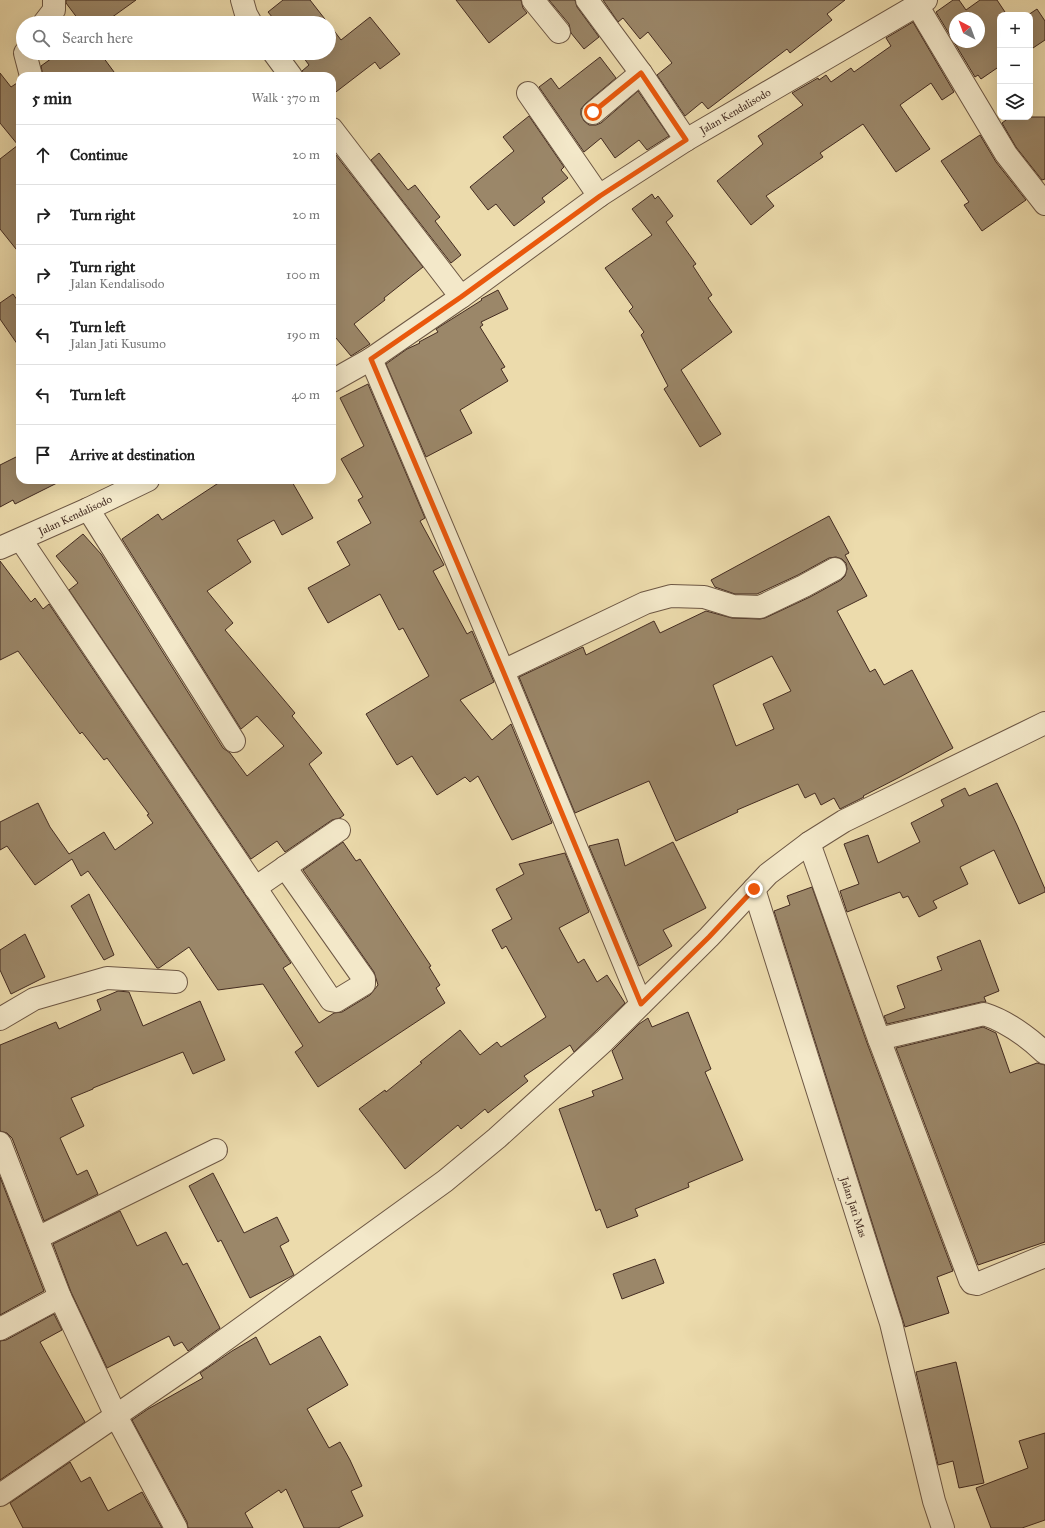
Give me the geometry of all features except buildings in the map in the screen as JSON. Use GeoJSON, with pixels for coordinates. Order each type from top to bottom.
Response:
{"type":"FeatureCollection","features":[{"type":"Feature","properties":{"kind":"street"},"geometry":{"type":"LineString","coordinates":[[49,16],[54,10],[54,0]]}},
{"type":"Feature","properties":{"kind":"street"},"geometry":{"type":"LineString","coordinates":[[242,0],[247,16]]}},
{"type":"Feature","properties":{"kind":"street"},"geometry":{"type":"LineString","coordinates":[[533,0],[559,32]]}},
{"type":"Feature","properties":{"kind":"street"},"geometry":{"type":"LineString","coordinates":[[587,0],[641,73],[686,140]]}},
{"type":"Feature","properties":{"kind":"street"},"geometry":{"type":"LineString","coordinates":[[922,3],[1006,154],[1045,204]]}},
{"type":"Feature","properties":{"kind":"street","name":"Jalan Kendalisodo"},"geometry":{"type":"LineString","coordinates":[[336,379],[371,359],[461,297],[600,196],[686,140],[922,3]]}},
{"type":"Feature","properties":{"kind":"street"},"geometry":{"type":"LineString","coordinates":[[27,60],[30,72]]}},
{"type":"Feature","properties":{"kind":"street"},"geometry":{"type":"LineString","coordinates":[[279,60],[288,72]]}},
{"type":"Feature","properties":{"kind":"street"},"geometry":{"type":"LineString","coordinates":[[593,112],[641,73]]}},
{"type":"Feature","properties":{"kind":"street"},"geometry":{"type":"LineString","coordinates":[[528,93],[600,196]]}},
{"type":"Feature","properties":{"kind":"street"},"geometry":{"type":"LineString","coordinates":[[336,134],[461,297]]}},
{"type":"Feature","properties":{"kind":"street"},"geometry":{"type":"LineString","coordinates":[[371,359],[503,671],[641,1004]]}},
{"type":"Feature","properties":{"kind":"street","name":"Jalan Kendalisodo"},"geometry":{"type":"LineString","coordinates":[[0,548],[21,540],[140,484]]}},
{"type":"Feature","properties":{"kind":"street"},"geometry":{"type":"LineString","coordinates":[[88,509],[234,741]]}},
{"type":"Feature","properties":{"kind":"street"},"geometry":{"type":"LineString","coordinates":[[21,540],[331,1000],[336,1001],[364,984],[364,979],[285,867]]}},
{"type":"Feature","properties":{"kind":"street"},"geometry":{"type":"LineString","coordinates":[[503,671],[645,603],[671,596],[697,596],[733,606],[760,607],[835,569]]}},
{"type":"Feature","properties":{"kind":"street"},"geometry":{"type":"LineString","coordinates":[[0,1495],[200,1358],[444,1181],[553,1088],[709,937],[768,874],[844,821],[1045,723]]}},
{"type":"Feature","properties":{"kind":"street"},"geometry":{"type":"LineString","coordinates":[[255,888],[338,830]]}},
{"type":"Feature","properties":{"kind":"street"},"geometry":{"type":"LineString","coordinates":[[809,844],[879,1039],[972,1282],[977,1284],[1045,1256]]}},
{"type":"Feature","properties":{"kind":"street","name":"Jalan Jati Mas"},"geometry":{"type":"LineString","coordinates":[[754,889],[891,1323],[934,1501],[943,1528]]}},
{"type":"Feature","properties":{"kind":"street"},"geometry":{"type":"LineString","coordinates":[[0,1019],[34,999],[107,978],[176,982]]}},
{"type":"Feature","properties":{"kind":"street"},"geometry":{"type":"LineString","coordinates":[[879,1039],[984,1014],[995,1017],[1031,1040],[1045,1053]]}},
{"type":"Feature","properties":{"kind":"street"},"geometry":{"type":"LineString","coordinates":[[0,1143],[60,1297],[116,1416],[176,1528]]}},
{"type":"Feature","properties":{"kind":"street"},"geometry":{"type":"LineString","coordinates":[[37,1238],[216,1150]]}},
{"type":"Feature","properties":{"kind":"street"},"geometry":{"type":"LineString","coordinates":[[0,1329],[60,1297]]}},
{"type":"Feature","properties":{"kind":"route"},"geometry":{"type":"LineString","coordinates":[[593,112],[641,73],[686,140],[600,196],[461,297],[371,359],[503,671],[641,1004],[709,937],[754,889]]}}]}
